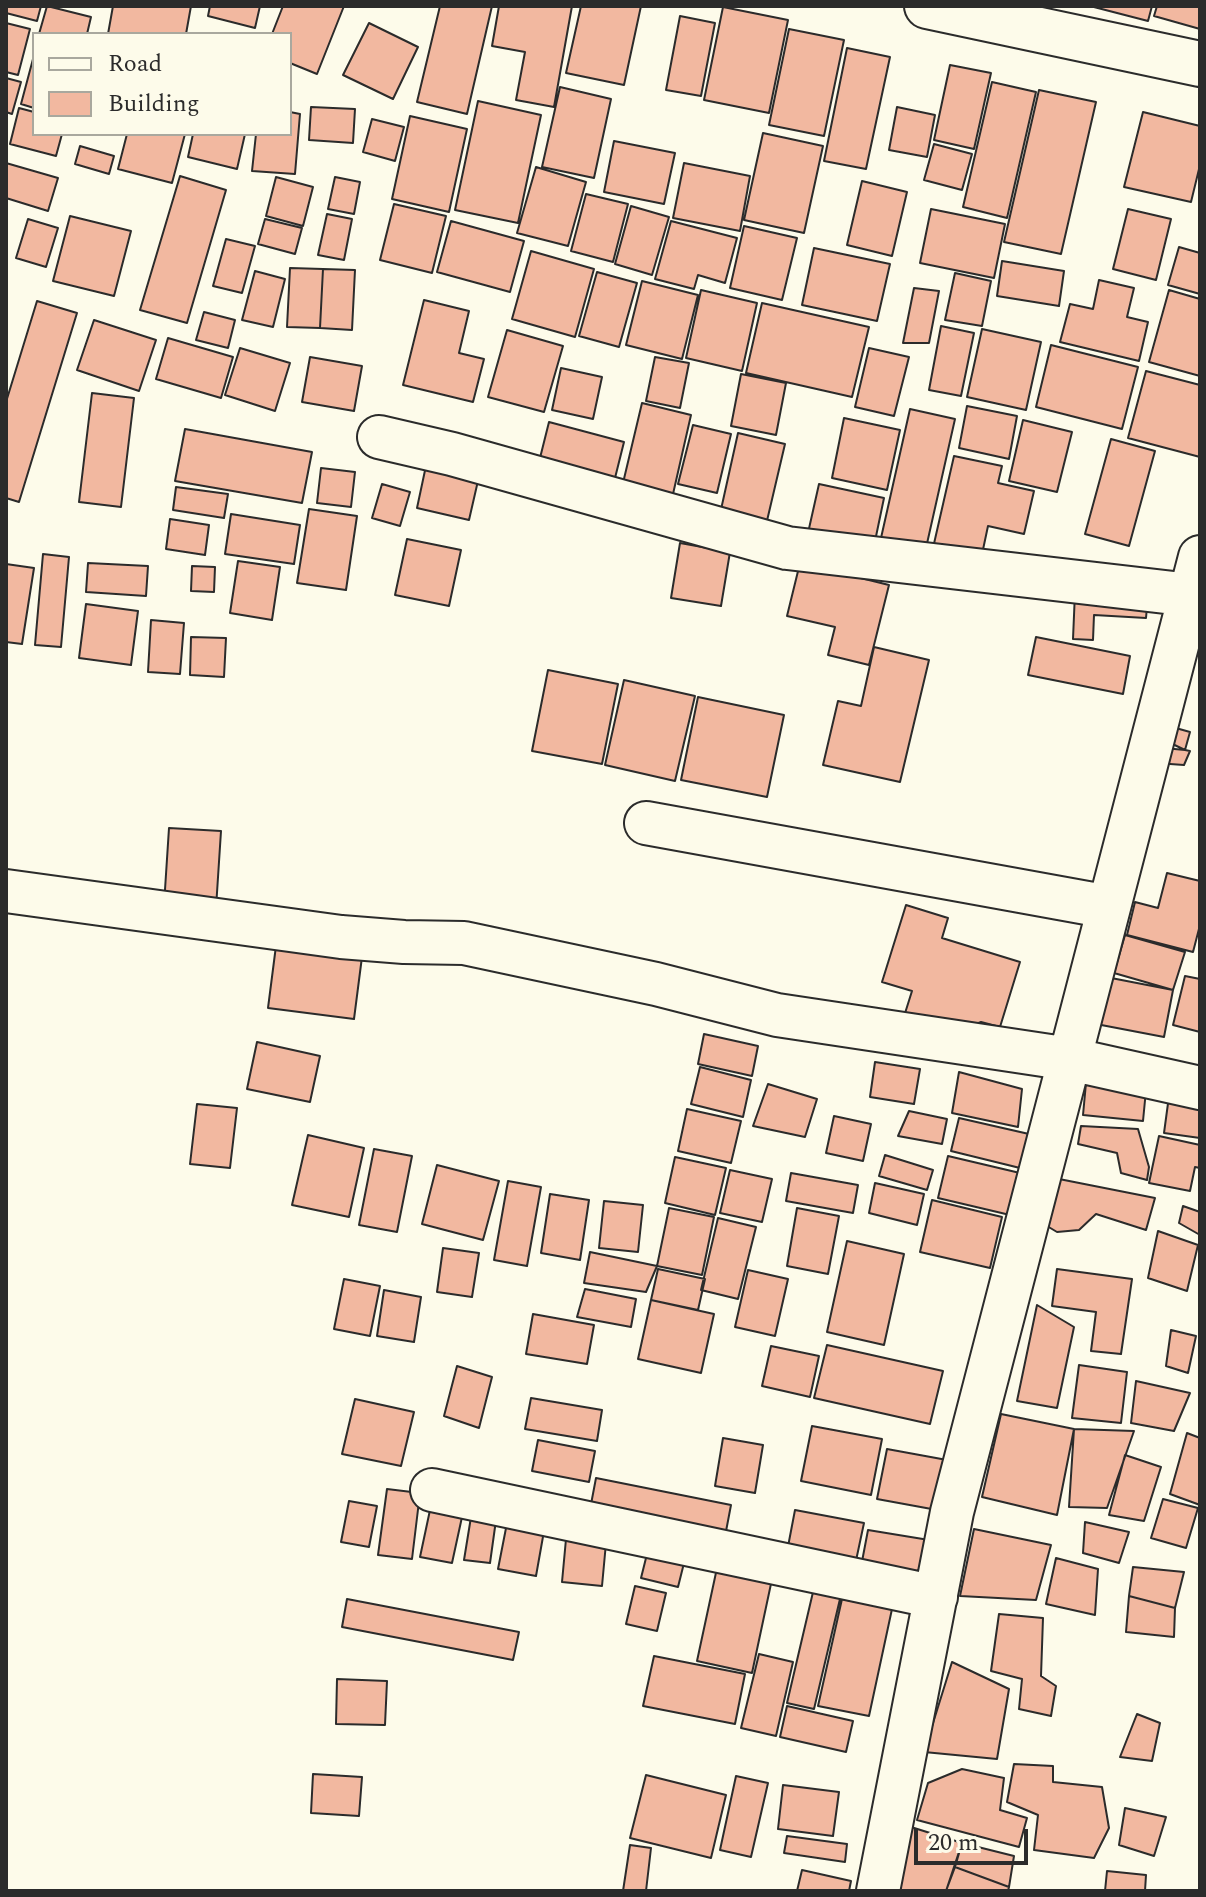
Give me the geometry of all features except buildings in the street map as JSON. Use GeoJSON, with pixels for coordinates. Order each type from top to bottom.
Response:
{"type":"FeatureCollection","features":[{"type":"Feature","properties":{"kind":"main road"},"geometry":{"type":"LineString","coordinates":[[927,6],[1200,64]]}},
{"type":"Feature","properties":{"kind":"street"},"geometry":{"type":"LineString","coordinates":[[379,437],[452,454],[787,548],[1196,576],[952,1512],[878,1891]]}},
{"type":"Feature","properties":{"kind":"street"},"geometry":{"type":"LineString","coordinates":[[646,823],[1109,907]]}},
{"type":"Feature","properties":{"kind":"street"},"geometry":{"type":"LineString","coordinates":[[6,891],[341,937],[464,943],[656,984],[777,1015],[1070,1059],[1200,1088]]}},
{"type":"Feature","properties":{"kind":"street"},"geometry":{"type":"LineString","coordinates":[[432,1490],[936,1597]]}}]}
